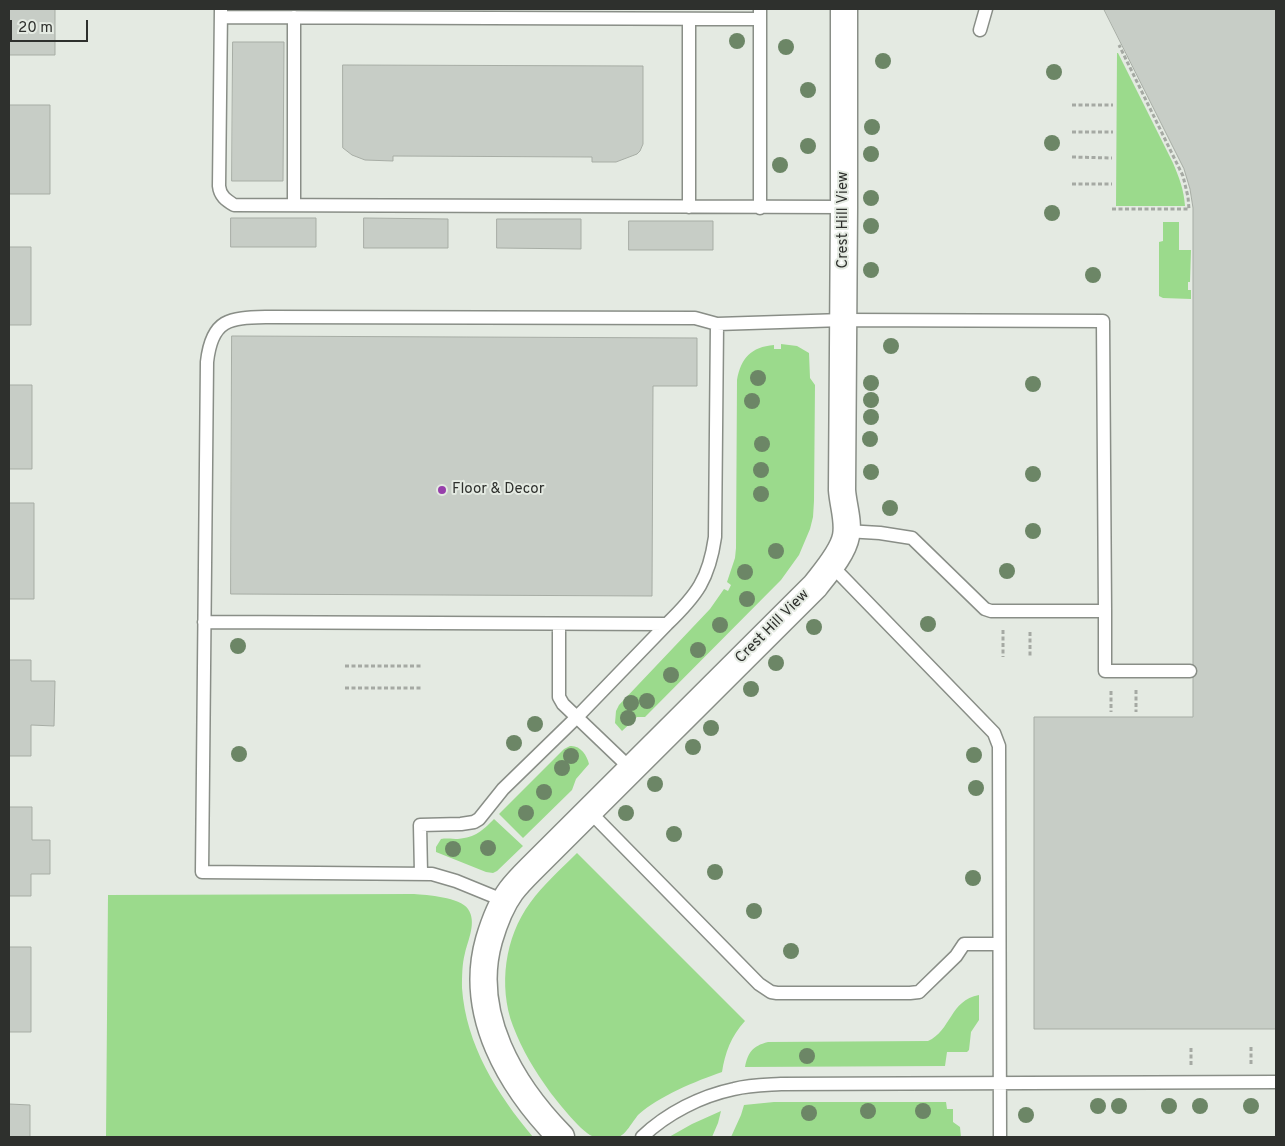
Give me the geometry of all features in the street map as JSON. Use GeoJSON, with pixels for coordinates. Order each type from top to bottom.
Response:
{"type":"FeatureCollection","features":[{"type":"Feature","properties":{"kind":"street","name":"Crest Hill View"},"geometry":{"type":"LineString","coordinates":[[561,1137],[537,1111],[514,1080],[497,1046],[487,1017],[484,988],[485,960],[497,914],[519,882],[815,586],[831,565],[846,538],[846,516],[842,490],[844,9]]}},
{"type":"Feature","properties":{"kind":"lane"},"geometry":{"type":"LineString","coordinates":[[980,30],[986,9]]}},
{"type":"Feature","properties":{"kind":"lane"},"geometry":{"type":"LineString","coordinates":[[760,208],[760,14],[689,19],[294,17],[221,13],[220,191],[234,205],[760,208],[844,207]]}},
{"type":"Feature","properties":{"kind":"lane"},"geometry":{"type":"LineString","coordinates":[[294,17],[294,205]]}},
{"type":"Feature","properties":{"kind":"lane"},"geometry":{"type":"LineString","coordinates":[[689,19],[689,207]]}},
{"type":"Feature","properties":{"kind":"lane"},"geometry":{"type":"LineString","coordinates":[[505,901],[456,881],[432,874],[202,872],[207,362],[210,342],[220,327],[226,322],[233,319],[269,317],[685,318],[700,319],[717,324],[843,320],[1103,321],[1105,671],[1190,671]]}},
{"type":"Feature","properties":{"kind":"lane"},"geometry":{"type":"LineString","coordinates":[[421,873],[420,824],[461,824],[474,822],[479,819],[503,789],[577,717],[693,597],[701,585],[707,572],[715,537],[717,324]]}},
{"type":"Feature","properties":{"kind":"lane"},"geometry":{"type":"LineString","coordinates":[[846,531],[880,533],[912,538],[980,606],[991,611],[1105,611]]}},
{"type":"Feature","properties":{"kind":"lane"},"geometry":{"type":"LineString","coordinates":[[831,565],[994,734],[999,746],[1000,1137]]}},
{"type":"Feature","properties":{"kind":"lane"},"geometry":{"type":"LineString","coordinates":[[204,622],[666,624]]}},
{"type":"Feature","properties":{"kind":"lane"},"geometry":{"type":"LineString","coordinates":[[559,624],[559,696],[561,702],[631,769]]}},
{"type":"Feature","properties":{"kind":"lane"},"geometry":{"type":"LineString","coordinates":[[589,811],[770,992],[919,992],[956,956],[964,944],[999,944]]}},
{"type":"Feature","properties":{"kind":"lane"},"geometry":{"type":"LineString","coordinates":[[642,1137],[654,1126],[677,1112],[718,1094],[742,1088],[781,1084],[1276,1082]]}},
{"type":"Feature","properties":{"kind":"path"},"geometry":{"type":"LineString","coordinates":[[1112,209],[1189,209],[1183,176],[1119,45]]}},
{"type":"Feature","properties":{"kind":"path"},"geometry":{"type":"LineString","coordinates":[[1072,105],[1113,105]]}},
{"type":"Feature","properties":{"kind":"path"},"geometry":{"type":"LineString","coordinates":[[1072,132],[1113,132]]}},
{"type":"Feature","properties":{"kind":"path"},"geometry":{"type":"LineString","coordinates":[[1072,157],[1112,158]]}},
{"type":"Feature","properties":{"kind":"path"},"geometry":{"type":"LineString","coordinates":[[1072,184],[1112,184]]}},
{"type":"Feature","properties":{"kind":"path"},"geometry":{"type":"LineString","coordinates":[[1003,611],[1003,657]]}},
{"type":"Feature","properties":{"kind":"path"},"geometry":{"type":"LineString","coordinates":[[1030,632],[1030,657]]}},
{"type":"Feature","properties":{"kind":"path"},"geometry":{"type":"LineString","coordinates":[[345,666],[421,666]]}},
{"type":"Feature","properties":{"kind":"path"},"geometry":{"type":"LineString","coordinates":[[345,688],[421,688]]}},
{"type":"Feature","properties":{"kind":"green space"},"geometry":{"type":"Polygon","coordinates":[[[1117,53],[1173,163],[1181,184],[1185,206],[1116,206],[1117,53]]]}},
{"type":"Feature","properties":{"kind":"green space"},"geometry":{"type":"Polygon","coordinates":[[[1163,222],[1179,222],[1179,250],[1191,250],[1188,290],[1191,290],[1191,299],[1163,298],[1159,296],[1159,242],[1163,241],[1163,222]]]}},
{"type":"Feature","properties":{"kind":"green space"},"geometry":{"type":"Polygon","coordinates":[[[781,344],[797,346],[809,353],[810,378],[815,385],[814,501],[810,529],[799,555],[781,580],[645,717],[637,717],[622,731],[615,723],[616,711],[619,705],[710,609],[724,589],[728,591],[731,585],[727,582],[735,558],[736,548],[737,380],[741,366],[748,355],[766,346],[774,345],[774,349],[781,349],[781,344]]]}},
{"type":"Feature","properties":{"kind":"green space"},"geometry":{"type":"Polygon","coordinates":[[[570,746],[577,747],[582,751],[587,757],[589,764],[576,779],[572,790],[523,838],[499,814],[564,749],[570,746]]]}},
{"type":"Feature","properties":{"kind":"green space"},"geometry":{"type":"Polygon","coordinates":[[[494,819],[523,846],[497,871],[493,873],[486,872],[436,852],[436,847],[441,839],[470,837],[482,830],[494,819]]]}},
{"type":"Feature","properties":{"kind":"green space"},"geometry":{"type":"Polygon","coordinates":[[[577,853],[745,1021],[729,1045],[722,1072],[667,1095],[638,1115],[621,1136],[616,1137],[606,1138],[590,1135],[571,1118],[534,1068],[520,1043],[508,1011],[505,978],[506,962],[521,916],[552,877],[577,853]]]}},
{"type":"Feature","properties":{"kind":"green space"},"geometry":{"type":"Polygon","coordinates":[[[414,894],[451,899],[464,905],[471,914],[472,925],[462,971],[462,988],[470,1029],[477,1049],[496,1086],[507,1104],[533,1137],[106,1137],[108,895],[414,894]]]}},
{"type":"Feature","properties":{"kind":"green space"},"geometry":{"type":"Polygon","coordinates":[[[979,995],[979,1020],[971,1032],[969,1050],[967,1052],[947,1052],[945,1066],[745,1067],[754,1048],[768,1042],[928,1041],[942,1030],[962,1003],[969,998],[979,995]]]}},
{"type":"Feature","properties":{"kind":"green space"},"geometry":{"type":"Polygon","coordinates":[[[774,1102],[946,1102],[947,1109],[953,1109],[953,1122],[960,1127],[961,1137],[731,1137],[744,1105],[774,1102]]]}},
{"type":"Feature","properties":{"kind":"green space"},"geometry":{"type":"Polygon","coordinates":[[[721,1111],[712,1137],[669,1137],[692,1124],[721,1111]]]}},
{"type":"Feature","properties":{"kind":"building"},"geometry":{"type":"Polygon","coordinates":[[[9,9],[55,9],[55,55],[9,55],[9,9]]]}},
{"type":"Feature","properties":{"kind":"building"},"geometry":{"type":"Polygon","coordinates":[[[1104,9],[1276,9],[1276,1029],[1034,1029],[1034,717],[1193,717],[1193,208],[1184,169],[1104,9]]]}},
{"type":"Feature","properties":{"kind":"building"},"geometry":{"type":"Polygon","coordinates":[[[233,42],[284,42],[283,181],[232,181],[233,42]]]}},
{"type":"Feature","properties":{"kind":"building"},"geometry":{"type":"Polygon","coordinates":[[[343,65],[643,66],[643,144],[637,154],[616,162],[592,162],[592,157],[393,156],[393,161],[365,160],[352,155],[343,148],[343,65]]]}},
{"type":"Feature","properties":{"kind":"building"},"geometry":{"type":"Polygon","coordinates":[[[9,105],[50,105],[50,194],[9,194],[9,105]]]}},
{"type":"Feature","properties":{"kind":"building"},"geometry":{"type":"Polygon","coordinates":[[[231,218],[316,218],[316,247],[231,247],[231,218]]]}},
{"type":"Feature","properties":{"kind":"building"},"geometry":{"type":"Polygon","coordinates":[[[364,218],[448,219],[448,248],[364,248],[364,218]]]}},
{"type":"Feature","properties":{"kind":"building"},"geometry":{"type":"Polygon","coordinates":[[[497,219],[581,219],[581,249],[497,248],[497,219]]]}},
{"type":"Feature","properties":{"kind":"building"},"geometry":{"type":"Polygon","coordinates":[[[629,221],[713,221],[713,250],[629,250],[629,221]]]}},
{"type":"Feature","properties":{"kind":"building"},"geometry":{"type":"Polygon","coordinates":[[[9,247],[31,247],[31,325],[9,325],[9,247]]]}},
{"type":"Feature","properties":{"kind":"building","name":"Floor & Decor"},"geometry":{"type":"Polygon","coordinates":[[[232,336],[697,338],[697,386],[653,386],[652,596],[231,594],[232,336]]]}},
{"type":"Feature","properties":{"kind":"building"},"geometry":{"type":"Polygon","coordinates":[[[9,385],[32,385],[32,469],[9,469],[9,385]]]}},
{"type":"Feature","properties":{"kind":"building"},"geometry":{"type":"Polygon","coordinates":[[[9,503],[34,503],[34,599],[9,599],[9,503]]]}},
{"type":"Feature","properties":{"kind":"building"},"geometry":{"type":"Polygon","coordinates":[[[9,660],[31,660],[31,681],[55,681],[54,726],[31,725],[31,756],[9,756],[9,660]]]}},
{"type":"Feature","properties":{"kind":"building"},"geometry":{"type":"Polygon","coordinates":[[[9,807],[32,807],[32,840],[50,840],[50,874],[31,874],[31,896],[9,896],[9,807]]]}},
{"type":"Feature","properties":{"kind":"building"},"geometry":{"type":"Polygon","coordinates":[[[9,947],[31,947],[31,1032],[9,1032],[9,947]]]}},
{"type":"Feature","properties":{"kind":"building"},"geometry":{"type":"Polygon","coordinates":[[[9,1104],[30,1105],[30,1137],[9,1137],[9,1104]]]}},
{"type":"Feature","properties":{"kind":"place","name":"Floor & Decor"},"geometry":{"type":"Point","coordinates":[442,490]}}]}
